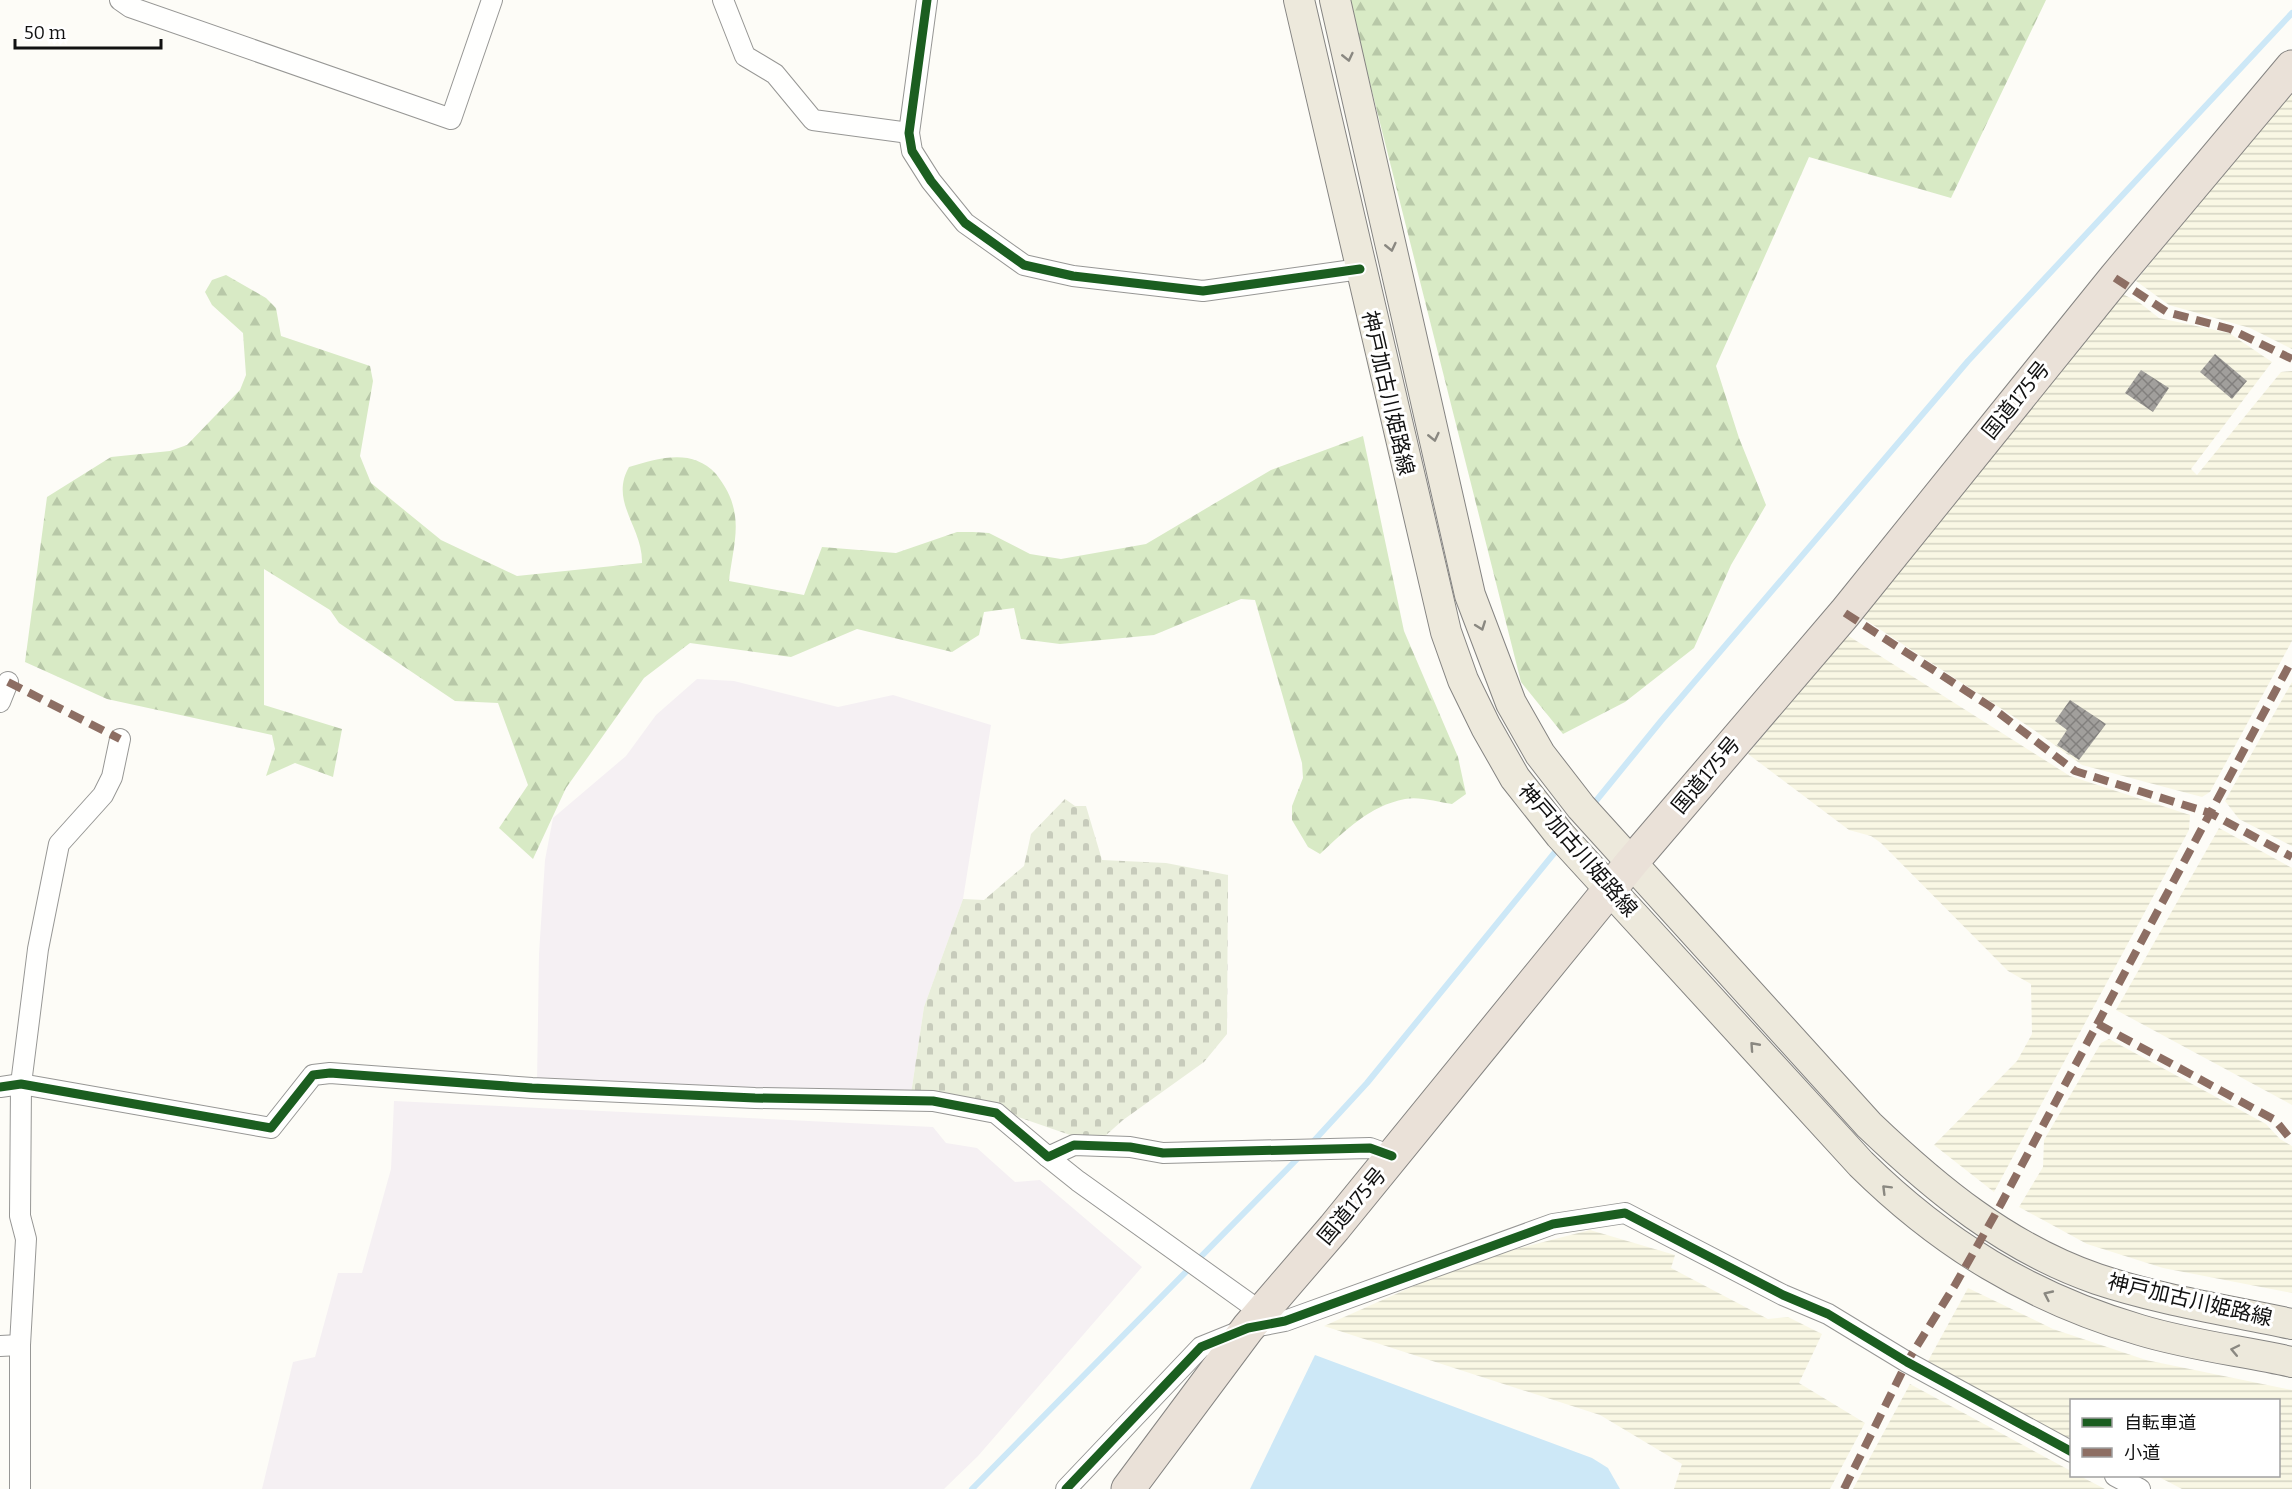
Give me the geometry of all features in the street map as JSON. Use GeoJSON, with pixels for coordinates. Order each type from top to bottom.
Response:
{"type":"FeatureCollection","features":[{"type":"Feature","properties":{"kind":"highway","name":"国道175号"},"geometry":{"type":"LineString","coordinates":[[1128,1489],[1254,1320],[1392,1156],[1632,862],[1845,613],[2115,278],[2292,67]]}},
{"type":"Feature","properties":{"kind":"main road","name":"神戸加古川姫路線"},"geometry":{"type":"LineString","coordinates":[[1299,0],[1431,579],[1463,680],[1515,778],[1560,835],[1611,888],[1861,1164],[1900,1203],[1948,1240],[2015,1280],[2068,1305],[2141,1331],[2292,1362]]}},
{"type":"Feature","properties":{"kind":"main road","name":"神戸加古川姫路線"},"geometry":{"type":"LineString","coordinates":[[1335,0],[1470,595],[1511,703],[1540,754],[1581,807],[1869,1125],[1917,1171],[1979,1220],[2037,1253],[2096,1278],[2141,1292],[2292,1324]]}},
{"type":"Feature","properties":{"kind":"street"},"geometry":{"type":"LineString","coordinates":[[120,0],[130,7],[451,119],[492,0]]}},
{"type":"Feature","properties":{"kind":"street"},"geometry":{"type":"LineString","coordinates":[[723,0],[745,56],[775,74],[813,120],[909,133]]}},
{"type":"Feature","properties":{"kind":"street"},"geometry":{"type":"LineString","coordinates":[[927,0],[909,133],[912,151],[965,223],[1024,265],[1095,279],[1203,291],[1360,268]]}},
{"type":"Feature","properties":{"kind":"street"},"geometry":{"type":"LineString","coordinates":[[0,702],[8,682]]}},
{"type":"Feature","properties":{"kind":"street"},"geometry":{"type":"LineString","coordinates":[[20,1489],[20,1345],[27,1239],[20,1216],[21,1084],[38,949],[59,844],[103,795],[112,777],[120,739]]}},
{"type":"Feature","properties":{"kind":"street"},"geometry":{"type":"LineString","coordinates":[[0,1087],[21,1084],[271,1128],[313,1075],[330,1073],[532,1088],[755,1098],[933,1101],[996,1113],[1254,1320]]}},
{"type":"Feature","properties":{"kind":"street"},"geometry":{"type":"LineString","coordinates":[[1048,1157],[1074,1145],[1130,1147],[1162,1153],[1370,1148],[1392,1156]]}},
{"type":"Feature","properties":{"kind":"street"},"geometry":{"type":"LineString","coordinates":[[1066,1489],[1201,1347],[1254,1320],[1285,1321],[1553,1224],[1625,1213],[1783,1295],[1828,1314],[1907,1362],[2070,1451]]}},
{"type":"Feature","properties":{"kind":"street"},"geometry":{"type":"LineString","coordinates":[[0,1346],[20,1345]]}},
{"type":"Feature","properties":{"kind":"street"},"geometry":{"type":"LineString","coordinates":[[2117,1477],[2140,1489]]}},
{"type":"Feature","properties":{"kind":"shaded area"},"geometry":{"type":"Polygon","coordinates":[[[2292,88],[2292,349],[2250,328],[2169,305],[2136,281],[2292,88]]]}},
{"type":"Feature","properties":{"kind":"shaded area"},"geometry":{"type":"Polygon","coordinates":[[[2119,292],[2140,303],[2159,318],[2229,333],[2272,362],[2191,469],[2197,475],[2281,372],[2292,371],[2292,641],[2210,792],[2202,797],[2082,765],[2034,730],[1858,615],[2119,292]]]}},
{"type":"Feature","properties":{"kind":"shaded area"},"geometry":{"type":"Polygon","coordinates":[[[1847,635],[2070,776],[2190,815],[2189,830],[1994,1192],[1934,1145],[2017,1061],[2032,1034],[2031,984],[2008,971],[1881,843],[1871,836],[1849,830],[1748,754],[1847,635]]]}},
{"type":"Feature","properties":{"kind":"shaded area"},"geometry":{"type":"Polygon","coordinates":[[[697,679],[734,681],[838,707],[893,695],[991,725],[963,899],[924,1007],[911,1094],[537,1082],[539,954],[545,860],[553,818],[626,756],[656,715],[697,679]]]}},
{"type":"Feature","properties":{"kind":"shaded area"},"geometry":{"type":"Polygon","coordinates":[[[2292,682],[2292,846],[2239,819],[2225,801],[2292,682]]]}},
{"type":"Feature","properties":{"kind":"shaded area"},"geometry":{"type":"Polygon","coordinates":[[[2219,828],[2292,868],[2292,1105],[2116,1010],[2219,828]]]}},
{"type":"Feature","properties":{"kind":"shaded area"},"geometry":{"type":"Polygon","coordinates":[[[2109,1039],[2266,1124],[2280,1139],[2292,1146],[2292,1293],[2163,1268],[2087,1244],[2019,1207],[2043,1167],[2044,1140],[2101,1043],[2109,1039]]]}},
{"type":"Feature","properties":{"kind":"shaded area"},"geometry":{"type":"Polygon","coordinates":[[[394,1101],[933,1127],[946,1143],[977,1148],[1015,1182],[1040,1180],[1142,1267],[978,1456],[944,1489],[262,1489],[293,1362],[315,1357],[338,1273],[362,1273],[391,1169],[394,1101]]]}},
{"type":"Feature","properties":{"kind":"shaded area"},"geometry":{"type":"Polygon","coordinates":[[[1590,1230],[1675,1255],[1671,1268],[1768,1319],[1788,1317],[1822,1334],[1799,1383],[1865,1423],[1830,1489],[1674,1489],[1682,1464],[1600,1415],[1324,1326],[1470,1261],[1590,1230]]]}},
{"type":"Feature","properties":{"kind":"shaded area"},"geometry":{"type":"Polygon","coordinates":[[[1968,1288],[2053,1329],[2146,1360],[2292,1390],[2292,1489],[2182,1489],[2159,1477],[2280,1477],[2280,1399],[2070,1399],[2070,1436],[2065,1439],[1928,1361],[1968,1288]]]}},
{"type":"Feature","properties":{"kind":"shaded area"},"geometry":{"type":"Polygon","coordinates":[[[1910,1384],[2070,1470],[2070,1477],[2082,1477],[2105,1489],[1853,1489],[1910,1384]]]}},
{"type":"Feature","properties":{"kind":"green space"},"geometry":{"type":"Polygon","coordinates":[[[1349,0],[2046,0],[1951,198],[1809,157],[1716,366],[1739,438],[1766,505],[1731,565],[1694,648],[1625,702],[1563,734],[1521,682],[1349,0]]]}},
{"type":"Feature","properties":{"kind":"green space"},"geometry":{"type":"Polygon","coordinates":[[[226,275],[266,298],[276,308],[281,336],[370,366],[373,381],[360,456],[371,483],[441,540],[517,576],[642,563],[638,538],[625,503],[624,480],[629,467],[664,458],[686,458],[707,466],[716,474],[726,489],[733,504],[736,524],[729,581],[804,595],[822,547],[896,553],[957,532],[973,532],[989,533],[1030,554],[1061,559],[1146,544],[1271,470],[1363,436],[1404,631],[1458,757],[1466,794],[1452,804],[1410,798],[1392,802],[1359,820],[1320,854],[1308,847],[1292,820],[1292,806],[1303,778],[1302,763],[1255,600],[1241,599],[1154,635],[1060,644],[1021,639],[1014,608],[984,612],[979,635],[952,652],[857,629],[791,657],[690,643],[644,678],[566,788],[533,859],[499,828],[528,785],[498,703],[455,701],[339,623],[330,610],[264,569],[264,705],[342,729],[333,777],[295,763],[266,776],[275,749],[272,735],[107,699],[25,662],[47,497],[111,457],[170,451],[187,445],[240,390],[246,375],[243,333],[212,305],[205,292],[212,280],[226,275]]]}},
{"type":"Feature","properties":{"kind":"green space"},"geometry":{"type":"Polygon","coordinates":[[[1065,799],[1075,806],[1086,806],[1102,860],[1166,863],[1228,875],[1227,1034],[1204,1062],[1123,1120],[1096,1144],[1004,1112],[911,1094],[924,1007],[963,899],[984,900],[1024,866],[1031,834],[1065,799]]]}},
{"type":"Feature","properties":{"kind":"water"},"geometry":{"type":"Polygon","coordinates":[[[1315,1355],[1592,1458],[1608,1468],[1620,1489],[1250,1489],[1315,1355]]]}},
{"type":"Feature","properties":{"kind":"building"},"geometry":{"type":"Polygon","coordinates":[[[2215,354],[2247,381],[2232,399],[2200,372],[2215,354]]]}},
{"type":"Feature","properties":{"kind":"building"},"geometry":{"type":"Polygon","coordinates":[[[2141,370],[2169,388],[2153,412],[2125,393],[2141,370]]]}},
{"type":"Feature","properties":{"kind":"building"},"geometry":{"type":"Polygon","coordinates":[[[2070,700],[2106,724],[2079,760],[2057,745],[2067,730],[2055,721],[2070,700]]]}},
{"type":"Feature","properties":{"kind":"waterway"},"geometry":{"type":"LineString","coordinates":[[1591,807],[1661,721],[1968,361],[2292,13]]}},
{"type":"Feature","properties":{"kind":"waterway"},"geometry":{"type":"LineString","coordinates":[[1311,1144],[1367,1083],[1560,846]]}},
{"type":"Feature","properties":{"kind":"waterway"},"geometry":{"type":"LineString","coordinates":[[972,1489],[1302,1154]]}},
{"type":"Feature","properties":{"kind":"marked path"},"geometry":{"type":"LineString","coordinates":[[2115,278],[2167,312],[2230,329],[2292,359]]}},
{"type":"Feature","properties":{"kind":"marked path"},"geometry":{"type":"LineString","coordinates":[[1845,613],[1991,707],[2075,771],[2210,813],[2292,857]]}},
{"type":"Feature","properties":{"kind":"marked path"},"geometry":{"type":"LineString","coordinates":[[1844,1489],[1907,1362],[1955,1285],[2001,1204],[2292,660]]}},
{"type":"Feature","properties":{"kind":"marked path"},"geometry":{"type":"LineString","coordinates":[[8,682],[120,739]]}},
{"type":"Feature","properties":{"kind":"marked path"},"geometry":{"type":"LineString","coordinates":[[2098,1024],[2275,1120],[2292,1141]]}},
{"type":"Feature","properties":{"kind":"cycle path"},"geometry":{"type":"LineString","coordinates":[[927,0],[909,133],[912,151],[931,181],[965,223],[1024,265],[1073,276],[1203,291],[1360,269]]}},
{"type":"Feature","properties":{"kind":"cycle path"},"geometry":{"type":"LineString","coordinates":[[0,1087],[21,1084],[271,1128],[313,1075],[330,1073],[532,1088],[755,1098],[933,1101],[996,1113],[1048,1157],[1074,1145],[1130,1147],[1163,1153],[1370,1148],[1392,1156]]}},
{"type":"Feature","properties":{"kind":"cycle path"},"geometry":{"type":"LineString","coordinates":[[1066,1489],[1201,1347],[1248,1328],[1285,1321],[1553,1224],[1625,1213],[1783,1295],[1828,1314],[1907,1362],[2070,1451]]}}]}
